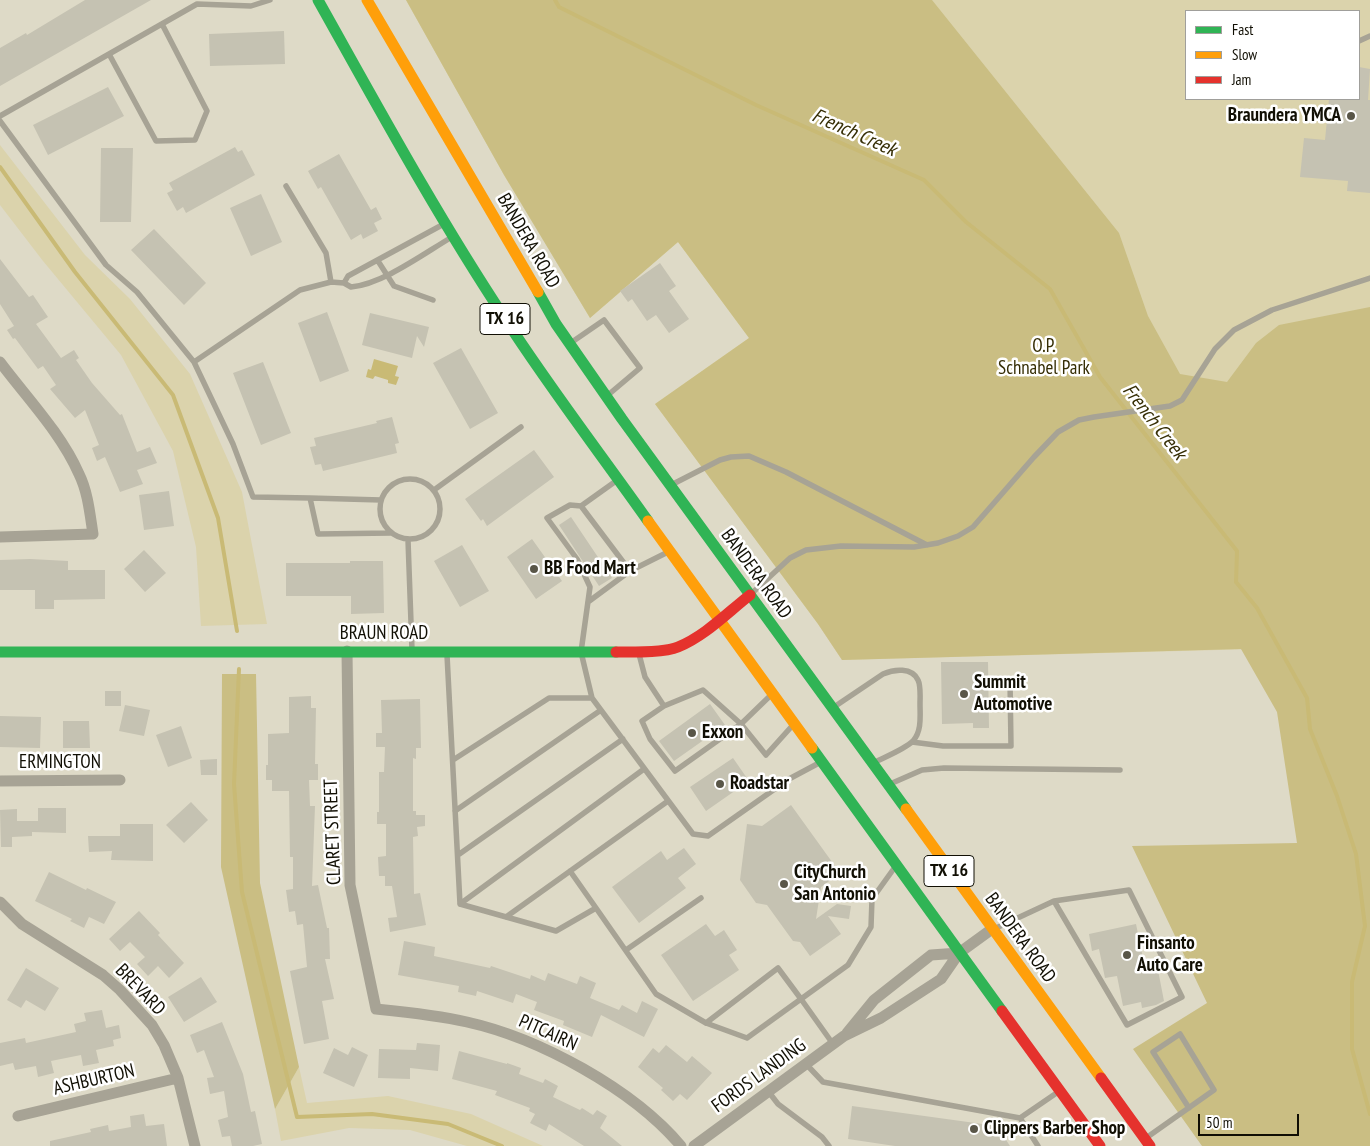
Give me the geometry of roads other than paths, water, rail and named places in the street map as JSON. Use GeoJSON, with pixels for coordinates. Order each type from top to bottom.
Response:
{"type":"FeatureCollection","features":[{"type":"Feature","properties":{"kind":"main road","name":"TX 16"},"geometry":{"type":"LineString","coordinates":[[318,0],[453,237],[496,306],[669,551],[1100,1146]]}},
{"type":"Feature","properties":{"kind":"main road","name":"BANDERA ROAD"},"geometry":{"type":"LineString","coordinates":[[367,0],[556,324],[670,486],[1147,1142]]}},
{"type":"Feature","properties":{"kind":"main road","name":"BRAUN ROAD"},"geometry":{"type":"LineString","coordinates":[[0,652],[638,652],[676,648],[700,634],[750,594]]}},
{"type":"Feature","properties":{"kind":"street"},"geometry":{"type":"LineString","coordinates":[[0,362],[54,433],[80,476],[88,504],[93,534],[0,538]]}},
{"type":"Feature","properties":{"kind":"street","name":"CLARET STREET"},"geometry":{"type":"LineString","coordinates":[[348,651],[350,884],[376,1009]]}},
{"type":"Feature","properties":{"kind":"street","name":"ERMINGTON"},"geometry":{"type":"LineString","coordinates":[[0,781],[120,780]]}},
{"type":"Feature","properties":{"kind":"street","name":"BREVARD"},"geometry":{"type":"LineString","coordinates":[[0,902],[22,924],[104,975],[152,1025],[164,1045],[178,1078],[195,1146]]}},
{"type":"Feature","properties":{"kind":"street","name":"FORDS LANDING"},"geometry":{"type":"LineString","coordinates":[[694,1146],[844,1036],[881,1018],[941,979],[959,953],[992,929]]}},
{"type":"Feature","properties":{"kind":"street","name":"FORDS LANDING"},"geometry":{"type":"LineString","coordinates":[[844,1036],[874,1000],[931,955],[959,953]]}},
{"type":"Feature","properties":{"kind":"street","name":"PITCAIRN"},"geometry":{"type":"LineString","coordinates":[[376,1009],[423,1014],[468,1022],[511,1035],[553,1052],[593,1074],[631,1100],[681,1146]]}},
{"type":"Feature","properties":{"kind":"street","name":"ASHBURTON"},"geometry":{"type":"LineString","coordinates":[[18,1116],[178,1078]]}},
{"type":"Feature","properties":{"kind":"lane"},"geometry":{"type":"LineString","coordinates":[[0,116],[197,4],[251,6],[270,0]]}},
{"type":"Feature","properties":{"kind":"lane"},"geometry":{"type":"LineString","coordinates":[[109,54],[156,141],[195,140],[207,111],[162,24]]}},
{"type":"Feature","properties":{"kind":"lane"},"geometry":{"type":"LineString","coordinates":[[0,121],[106,265],[138,292],[194,362],[233,444],[252,497],[381,500]]}},
{"type":"Feature","properties":{"kind":"lane"},"geometry":{"type":"LineString","coordinates":[[286,186],[326,253],[331,282]]}},
{"type":"Feature","properties":{"kind":"lane"},"geometry":{"type":"LineString","coordinates":[[344,283],[348,276],[445,223]]}},
{"type":"Feature","properties":{"kind":"lane"},"geometry":{"type":"LineString","coordinates":[[194,362],[300,290],[331,282],[344,283],[351,287],[364,286],[453,237]]}},
{"type":"Feature","properties":{"kind":"lane"},"geometry":{"type":"LineString","coordinates":[[378,261],[394,286],[433,300]]}},
{"type":"Feature","properties":{"kind":"lane"},"geometry":{"type":"LineString","coordinates":[[750,594],[790,558],[806,550],[841,546],[914,547],[938,543],[958,536],[973,527],[1058,432],[1079,420],[1108,414],[1170,406],[1182,400],[1215,349],[1234,330],[1272,310],[1370,278]]}},
{"type":"Feature","properties":{"kind":"lane"},"geometry":{"type":"LineString","coordinates":[[570,344],[604,320],[640,368],[606,397]]}},
{"type":"Feature","properties":{"kind":"lane"},"geometry":{"type":"LineString","coordinates":[[434,490],[521,427]]}},
{"type":"Feature","properties":{"kind":"lane"},"geometry":{"type":"LineString","coordinates":[[670,486],[720,460],[749,456],[786,472],[926,545]]}},
{"type":"Feature","properties":{"kind":"lane"},"geometry":{"type":"LineString","coordinates":[[310,498],[318,534],[391,533],[408,540],[418,539],[427,534],[434,528],[439,519],[441,508],[434,490],[427,484],[409,478],[391,485],[385,492],[379,509],[381,518],[391,533]]}},
{"type":"Feature","properties":{"kind":"lane"},"geometry":{"type":"LineString","coordinates":[[618,480],[581,506],[570,505],[547,518],[577,559],[590,586],[581,652],[592,698],[693,834],[708,836],[789,779],[821,762]]}},
{"type":"Feature","properties":{"kind":"lane"},"geometry":{"type":"LineString","coordinates":[[581,506],[630,571]]}},
{"type":"Feature","properties":{"kind":"lane"},"geometry":{"type":"LineString","coordinates":[[408,540],[412,651]]}},
{"type":"Feature","properties":{"kind":"lane"},"geometry":{"type":"LineString","coordinates":[[588,602],[630,571],[669,551]]}},
{"type":"Feature","properties":{"kind":"lane"},"geometry":{"type":"LineString","coordinates":[[447,651],[460,904]]}},
{"type":"Feature","properties":{"kind":"lane"},"geometry":{"type":"LineString","coordinates":[[638,652],[645,677],[664,706]]}},
{"type":"Feature","properties":{"kind":"lane"},"geometry":{"type":"LineString","coordinates":[[832,709],[883,674],[892,670],[904,670],[913,674],[919,681],[921,721],[918,732],[912,742],[872,764]]}},
{"type":"Feature","properties":{"kind":"lane"},"geometry":{"type":"LineString","coordinates":[[912,742],[943,746],[1010,746],[1010,681]]}},
{"type":"Feature","properties":{"kind":"lane"},"geometry":{"type":"LineString","coordinates":[[772,694],[741,724],[675,772],[650,739],[642,721],[664,706],[703,690],[741,724],[766,755],[794,724]]}},
{"type":"Feature","properties":{"kind":"lane"},"geometry":{"type":"LineString","coordinates":[[453,760],[549,698],[592,698]]}},
{"type":"Feature","properties":{"kind":"lane"},"geometry":{"type":"LineString","coordinates":[[455,812],[601,710]]}},
{"type":"Feature","properties":{"kind":"lane"},"geometry":{"type":"LineString","coordinates":[[458,855],[623,739]]}},
{"type":"Feature","properties":{"kind":"lane"},"geometry":{"type":"LineString","coordinates":[[888,785],[922,770],[944,768],[1120,770]]}},
{"type":"Feature","properties":{"kind":"lane"},"geometry":{"type":"LineString","coordinates":[[460,904],[644,769]]}},
{"type":"Feature","properties":{"kind":"lane"},"geometry":{"type":"LineString","coordinates":[[506,917],[668,801]]}},
{"type":"Feature","properties":{"kind":"lane"},"geometry":{"type":"LineString","coordinates":[[570,871],[656,994],[706,1023],[747,1038],[848,965],[871,927],[872,899],[896,866]]}},
{"type":"Feature","properties":{"kind":"lane"},"geometry":{"type":"LineString","coordinates":[[992,929],[1054,901],[1129,890],[1182,997],[1127,1025],[1054,901]]}},
{"type":"Feature","properties":{"kind":"lane"},"geometry":{"type":"LineString","coordinates":[[626,950],[701,898]]}},
{"type":"Feature","properties":{"kind":"lane"},"geometry":{"type":"LineString","coordinates":[[460,904],[556,931],[596,908]]}},
{"type":"Feature","properties":{"kind":"lane"},"geometry":{"type":"LineString","coordinates":[[706,1023],[778,968],[833,1044]]}},
{"type":"Feature","properties":{"kind":"lane"},"geometry":{"type":"LineString","coordinates":[[1147,1142],[1214,1090],[1180,1034],[1152,1052],[1189,1108]]}},
{"type":"Feature","properties":{"kind":"lane"},"geometry":{"type":"LineString","coordinates":[[806,1064],[823,1082],[1020,1118],[1060,1091]]}},
{"type":"Feature","properties":{"kind":"lane"},"geometry":{"type":"LineString","coordinates":[[768,1091],[778,1104],[822,1137],[829,1146]]}},
{"type":"Feature","properties":{"kind":"lane"},"geometry":{"type":"LineString","coordinates":[[1020,1118],[1038,1146]]}},
{"type":"Feature","properties":{"kind":"waterway","name":"French Creek"},"geometry":{"type":"LineString","coordinates":[[555,0],[559,7],[756,105],[924,180],[966,222],[1050,289],[1100,377],[1237,551],[1236,582],[1257,608],[1307,698],[1310,729],[1337,796],[1356,854],[1365,926],[1352,982],[1352,1049],[1370,1114]]}},
{"type":"Feature","properties":{"kind":"waterway"},"geometry":{"type":"LineString","coordinates":[[0,167],[75,272],[173,395],[218,518],[237,631]]}},
{"type":"Feature","properties":{"kind":"waterway"},"geometry":{"type":"LineString","coordinates":[[239,669],[234,784],[242,892],[297,1117],[372,1114],[448,1124],[502,1146]]}},
{"type":"Feature","properties":{"kind":"place","name":"Braundera YMCA"},"geometry":{"type":"Point","coordinates":[1351,116]}},
{"type":"Feature","properties":{"kind":"place","name":"BB Food Mart"},"geometry":{"type":"Point","coordinates":[534,569]}},
{"type":"Feature","properties":{"kind":"place","name":"Summit Automotive"},"geometry":{"type":"Point","coordinates":[964,694]}},
{"type":"Feature","properties":{"kind":"place","name":"Exxon"},"geometry":{"type":"Point","coordinates":[692,733]}},
{"type":"Feature","properties":{"kind":"place","name":"Roadstar"},"geometry":{"type":"Point","coordinates":[720,784]}},
{"type":"Feature","properties":{"kind":"place","name":"CityChurch San Antonio"},"geometry":{"type":"Point","coordinates":[784,884]}},
{"type":"Feature","properties":{"kind":"place","name":"Finsanto Auto Care"},"geometry":{"type":"Point","coordinates":[1127,955]}},
{"type":"Feature","properties":{"kind":"place","name":"Clippers Barber Shop"},"geometry":{"type":"Point","coordinates":[974,1129]}},
{"type":"Feature","properties":{"kind":"park label","name":"O.P. Schnabel Park"},"geometry":{"type":"Point","coordinates":[1044,358]}}]}
